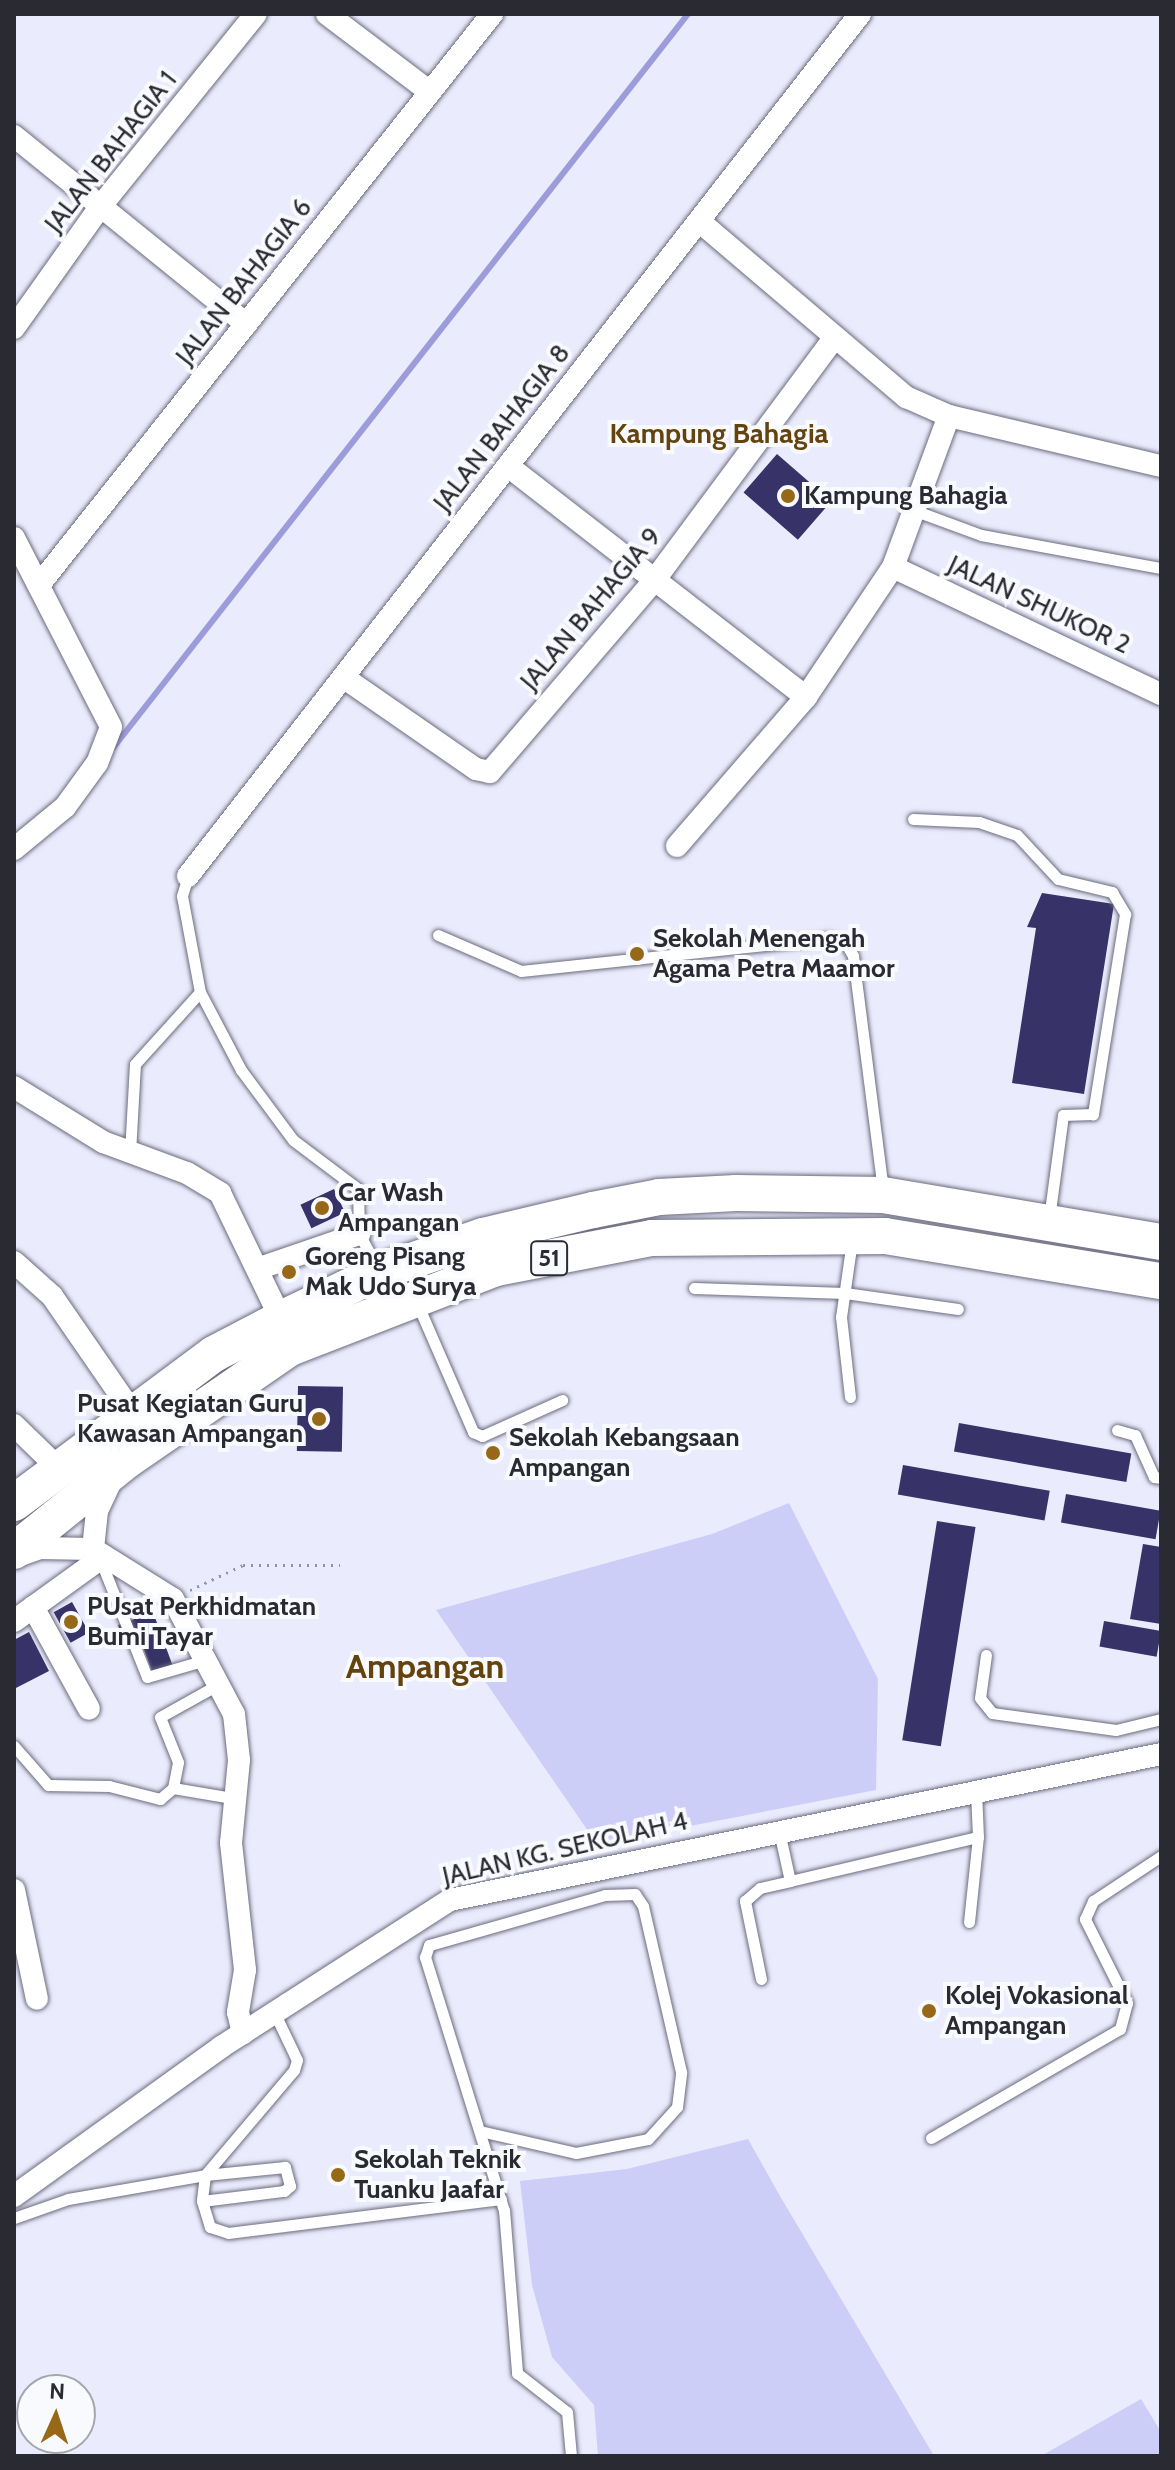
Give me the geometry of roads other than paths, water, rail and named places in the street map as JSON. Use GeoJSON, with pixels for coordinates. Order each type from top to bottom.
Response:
{"type":"FeatureCollection","features":[{"type":"Feature","properties":{"kind":"highway","name":"51"},"geometry":{"type":"LineString","coordinates":[[14,1503],[56,1466],[214,1354],[380,1272],[483,1236],[659,1197],[883,1195],[1161,1242]]}},
{"type":"Feature","properties":{"kind":"highway","name":"51"},"geometry":{"type":"LineString","coordinates":[[14,1554],[126,1461],[290,1348],[414,1296],[496,1268],[652,1238],[853,1236],[1161,1281]]}},
{"type":"Feature","properties":{"kind":"street","name":"JALAN BAHAGIA 1"},"geometry":{"type":"LineString","coordinates":[[14,328],[100,207],[256,14]]}},
{"type":"Feature","properties":{"kind":"street"},"geometry":{"type":"LineString","coordinates":[[327,14],[430,92]]}},
{"type":"Feature","properties":{"kind":"street","name":"JALAN BAHAGIA 6"},"geometry":{"type":"LineString","coordinates":[[39,585],[492,14]]}},
{"type":"Feature","properties":{"kind":"street","name":"JALAN BAHAGIA 8"},"geometry":{"type":"LineString","coordinates":[[188,876],[860,14]]}},
{"type":"Feature","properties":{"kind":"street"},"geometry":{"type":"LineString","coordinates":[[14,136],[246,324]]}},
{"type":"Feature","properties":{"kind":"street"},"geometry":{"type":"LineString","coordinates":[[699,221],[906,397],[949,416],[1161,466]]}},
{"type":"Feature","properties":{"kind":"street","name":"JALAN BAHAGIA 9"},"geometry":{"type":"LineString","coordinates":[[343,677],[490,772],[653,582],[835,337]]}},
{"type":"Feature","properties":{"kind":"street"},"geometry":{"type":"LineString","coordinates":[[677,846],[806,697],[893,567],[949,416]]}},
{"type":"Feature","properties":{"kind":"street"},"geometry":{"type":"LineString","coordinates":[[508,466],[653,582],[806,697]]}},
{"type":"Feature","properties":{"kind":"street"},"geometry":{"type":"LineString","coordinates":[[14,538],[111,727],[97,763],[65,807],[14,849]]}},
{"type":"Feature","properties":{"kind":"street","name":"JALAN SHUKOR 2"},"geometry":{"type":"LineString","coordinates":[[893,567],[1161,694]]}},
{"type":"Feature","properties":{"kind":"street"},"geometry":{"type":"LineString","coordinates":[[14,1087],[130,1154],[220,1193],[260,1268],[281,1319]]}},
{"type":"Feature","properties":{"kind":"street"},"geometry":{"type":"LineString","coordinates":[[260,1268],[359,1234]]}},
{"type":"Feature","properties":{"kind":"street"},"geometry":{"type":"LineString","coordinates":[[14,1262],[52,1296],[132,1412]]}},
{"type":"Feature","properties":{"kind":"street"},"geometry":{"type":"LineString","coordinates":[[14,1425],[56,1466]]}},
{"type":"Feature","properties":{"kind":"street"},"geometry":{"type":"LineString","coordinates":[[14,1621],[96,1554],[104,1490],[126,1461]]}},
{"type":"Feature","properties":{"kind":"street"},"geometry":{"type":"LineString","coordinates":[[14,1554],[40,1548],[96,1554],[173,1599],[209,1659],[234,1714],[238,1799],[231,1843],[245,1970],[238,2012],[243,2033]]}},
{"type":"Feature","properties":{"kind":"street"},"geometry":{"type":"LineString","coordinates":[[33,1607],[89,1709]]}},
{"type":"Feature","properties":{"kind":"street","name":"JALAN KG. SEKOLAH 4"},"geometry":{"type":"LineString","coordinates":[[14,2196],[243,2033],[450,1900],[1161,1754]]}},
{"type":"Feature","properties":{"kind":"street"},"geometry":{"type":"LineString","coordinates":[[14,1890],[37,1999]]}},
{"type":"Feature","properties":{"kind":"lane"},"geometry":{"type":"LineString","coordinates":[[916,511],[981,535],[1161,568]]}},
{"type":"Feature","properties":{"kind":"lane"},"geometry":{"type":"LineString","coordinates":[[913,819],[979,822],[1017,835],[1058,879],[1112,892],[1125,914],[1093,1114],[1063,1115],[1048,1223]]}},
{"type":"Feature","properties":{"kind":"lane"},"geometry":{"type":"LineString","coordinates":[[188,876],[182,896],[200,992],[241,1070],[293,1140],[358,1189],[359,1234],[380,1272]]}},
{"type":"Feature","properties":{"kind":"lane"},"geometry":{"type":"LineString","coordinates":[[438,935],[521,971],[830,938],[845,942],[853,956],[883,1195]]}},
{"type":"Feature","properties":{"kind":"lane"},"geometry":{"type":"LineString","coordinates":[[130,1154],[135,1064],[200,992]]}},
{"type":"Feature","properties":{"kind":"lane"},"geometry":{"type":"LineString","coordinates":[[850,1397],[845,1293],[853,1236]]}},
{"type":"Feature","properties":{"kind":"lane"},"geometry":{"type":"LineString","coordinates":[[694,1288],[845,1293],[958,1309]]}},
{"type":"Feature","properties":{"kind":"lane"},"geometry":{"type":"LineString","coordinates":[[414,1296],[473,1432],[482,1436],[562,1400]]}},
{"type":"Feature","properties":{"kind":"lane"},"geometry":{"type":"LineString","coordinates":[[1117,1430],[1135,1435],[1154,1477],[1161,1478]]}},
{"type":"Feature","properties":{"kind":"lane"},"geometry":{"type":"LineString","coordinates":[[96,1554],[147,1677],[209,1659]]}},
{"type":"Feature","properties":{"kind":"lane"},"geometry":{"type":"LineString","coordinates":[[986,1655],[980,1698],[992,1713],[1116,1730],[1161,1719]]}},
{"type":"Feature","properties":{"kind":"lane"},"geometry":{"type":"LineString","coordinates":[[14,1746],[48,1785],[109,1786],[145,1800],[160,1799],[173,1788],[178,1762],[160,1717],[219,1683]]}},
{"type":"Feature","properties":{"kind":"lane"},"geometry":{"type":"LineString","coordinates":[[173,1788],[238,1799]]}},
{"type":"Feature","properties":{"kind":"lane"},"geometry":{"type":"LineString","coordinates":[[969,1922],[978,1837],[976,1791]]}},
{"type":"Feature","properties":{"kind":"lane"},"geometry":{"type":"LineString","coordinates":[[779,1831],[790,1881]]}},
{"type":"Feature","properties":{"kind":"lane"},"geometry":{"type":"LineString","coordinates":[[761,1979],[745,1901],[760,1888],[978,1837]]}},
{"type":"Feature","properties":{"kind":"lane"},"geometry":{"type":"LineString","coordinates":[[931,2138],[1120,2029],[1127,2003],[1085,1919],[1093,1901],[1161,1856]]}},
{"type":"Feature","properties":{"kind":"lane"},"geometry":{"type":"LineString","coordinates":[[480,2131],[576,2153],[648,2139],[677,2107],[681,2072],[643,1906],[635,1894],[605,1895],[429,1945],[425,1957],[501,2199],[517,2373],[567,2412],[571,2456]]}},
{"type":"Feature","properties":{"kind":"lane"},"geometry":{"type":"LineString","coordinates":[[274,2012],[297,2060],[294,2070],[205,2175],[202,2201],[210,2227],[228,2233],[501,2199]]}},
{"type":"Feature","properties":{"kind":"lane"},"geometry":{"type":"LineString","coordinates":[[14,2218],[68,2199],[205,2175],[285,2167],[290,2186],[202,2201]]}},
{"type":"Feature","properties":{"kind":"waterway"},"geometry":{"type":"LineString","coordinates":[[113,748],[688,14]]}},
{"type":"Feature","properties":{"kind":"place","name":"Kampung Bahagia"},"geometry":{"type":"Point","coordinates":[788,496]}},
{"type":"Feature","properties":{"kind":"place","name":"Sekolah Menengah Agama Petra Maamor"},"geometry":{"type":"Point","coordinates":[637,954]}},
{"type":"Feature","properties":{"kind":"place","name":"Car Wash Ampangan"},"geometry":{"type":"Point","coordinates":[322,1208]}},
{"type":"Feature","properties":{"kind":"place","name":"Goreng Pisang Mak Udo Surya"},"geometry":{"type":"Point","coordinates":[289,1272]}},
{"type":"Feature","properties":{"kind":"place","name":"Pusat Kegiatan Guru Kawasan Ampangan"},"geometry":{"type":"Point","coordinates":[319,1419]}},
{"type":"Feature","properties":{"kind":"place","name":"Sekolah Kebangsaan Ampangan"},"geometry":{"type":"Point","coordinates":[493,1453]}},
{"type":"Feature","properties":{"kind":"place","name":"PUsat Perkhidmatan Bumi Tayar"},"geometry":{"type":"Point","coordinates":[71,1622]}},
{"type":"Feature","properties":{"kind":"place","name":"Kolej Vokasional Ampangan"},"geometry":{"type":"Point","coordinates":[929,2011]}},
{"type":"Feature","properties":{"kind":"place","name":"Sekolah Teknik Tuanku Jaafar"},"geometry":{"type":"Point","coordinates":[338,2175]}},
{"type":"Feature","properties":{"kind":"district","name":"Kampung Bahagia"},"geometry":{"type":"Point","coordinates":[719,433]}},
{"type":"Feature","properties":{"kind":"district","name":"Ampangan"},"geometry":{"type":"Point","coordinates":[425,1667]}}]}
